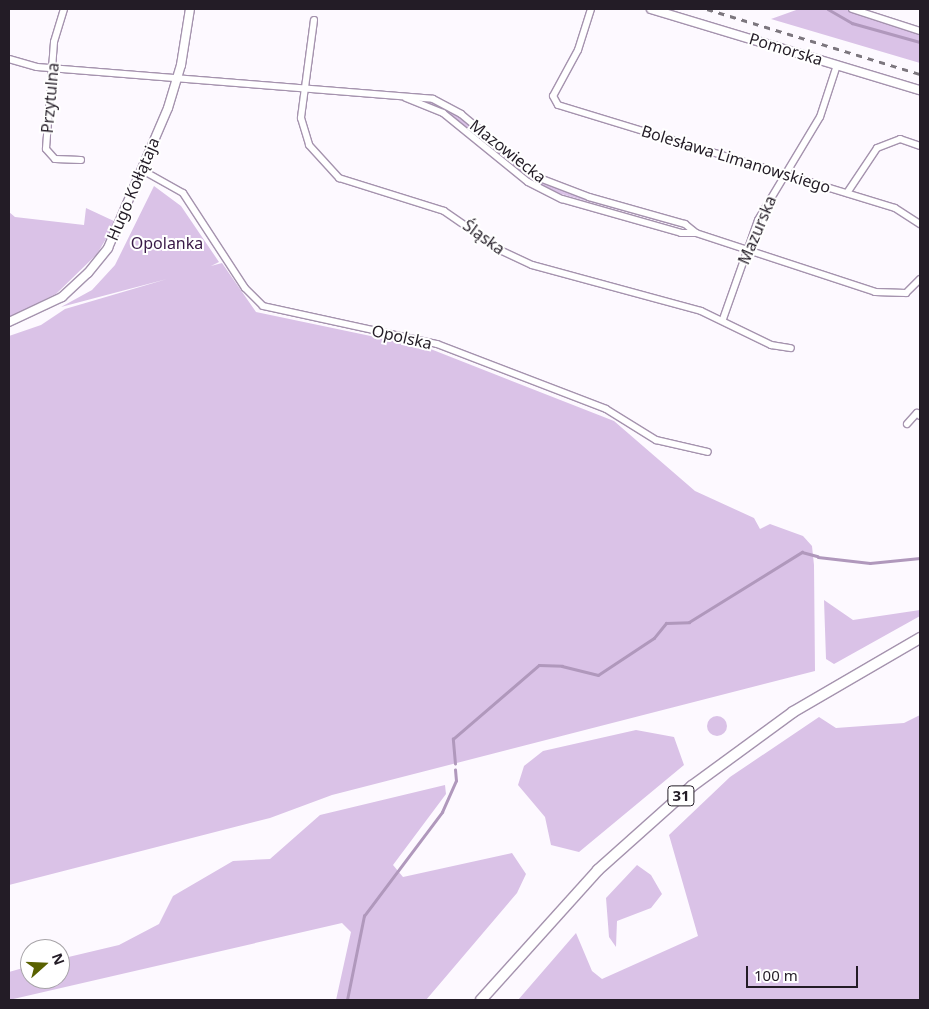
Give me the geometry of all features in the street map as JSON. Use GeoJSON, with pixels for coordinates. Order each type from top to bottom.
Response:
{"type":"FeatureCollection","features":[{"type":"Feature","properties":{"kind":"main road","name":"31"},"geometry":{"type":"LineString","coordinates":[[481,1000],[598,870],[692,786],[793,712],[920,638]]}},
{"type":"Feature","properties":{"kind":"street","name":"Przytulna"},"geometry":{"type":"LineString","coordinates":[[64,9],[56,32],[46,149],[55,159],[80,160]]}},
{"type":"Feature","properties":{"kind":"street","name":"Hugo Kołłątaja"},"geometry":{"type":"LineString","coordinates":[[9,322],[62,297],[88,273],[108,248],[142,170],[178,78],[190,9]]}},
{"type":"Feature","properties":{"kind":"street","name":"Bolesława Limanowskiego"},"geometry":{"type":"LineString","coordinates":[[590,9],[578,50],[553,96],[564,108],[908,213],[920,224]]}},
{"type":"Feature","properties":{"kind":"street","name":"Pomorska"},"geometry":{"type":"LineString","coordinates":[[651,9],[920,90]]}},
{"type":"Feature","properties":{"kind":"street"},"geometry":{"type":"LineString","coordinates":[[852,9],[920,31]]}},
{"type":"Feature","properties":{"kind":"street","name":"Śląska"},"geometry":{"type":"LineString","coordinates":[[314,20],[301,118],[305,135],[316,156],[339,178],[444,211],[502,250],[532,265],[723,319],[771,345],[791,348]]}},
{"type":"Feature","properties":{"kind":"street","name":"Mazowiecka"},"geometry":{"type":"LineString","coordinates":[[9,59],[52,68],[406,98],[421,97],[448,105],[537,177],[558,187],[685,224],[696,233]]}},
{"type":"Feature","properties":{"kind":"street","name":"Mazurska"},"geometry":{"type":"LineString","coordinates":[[723,319],[761,214],[820,117],[837,65]]}},
{"type":"Feature","properties":{"kind":"street","name":"Mazowiecka"},"geometry":{"type":"LineString","coordinates":[[406,98],[443,113],[546,192],[681,233],[696,233],[748,248],[895,296],[906,293],[920,279]]}},
{"type":"Feature","properties":{"kind":"street"},"geometry":{"type":"LineString","coordinates":[[846,193],[876,148],[900,140],[920,146]]}},
{"type":"Feature","properties":{"kind":"street","name":"Opolska"},"geometry":{"type":"LineString","coordinates":[[142,170],[183,193],[245,288],[263,306],[437,344],[606,409],[656,440],[708,452]]}},
{"type":"Feature","properties":{"kind":"street"},"geometry":{"type":"LineString","coordinates":[[907,424],[917,413],[920,416]]}},
{"type":"Feature","properties":{"kind":"green space"},"geometry":{"type":"Polygon","coordinates":[[[799,9],[846,9],[919,33],[920,28],[920,63],[771,19],[799,9]]]}},
{"type":"Feature","properties":{"kind":"green space"},"geometry":{"type":"Polygon","coordinates":[[[418,101],[434,102],[459,116],[534,177],[552,186],[683,228],[554,192],[521,173],[448,114],[418,101]]]}},
{"type":"Feature","properties":{"kind":"green space","name":"Opolanka"},"geometry":{"type":"Polygon","coordinates":[[[154,186],[181,206],[219,262],[211,266],[222,263],[256,312],[428,348],[614,421],[695,491],[754,518],[760,529],[770,524],[803,536],[812,546],[814,565],[815,671],[332,795],[270,818],[9,885],[9,336],[41,325],[65,309],[167,279],[61,307],[92,290],[115,265],[154,186]]]}},
{"type":"Feature","properties":{"kind":"green space"},"geometry":{"type":"Polygon","coordinates":[[[86,208],[116,222],[97,254],[56,294],[9,317],[9,212],[15,217],[84,225],[86,208]]]}},
{"type":"Feature","properties":{"kind":"green space"},"geometry":{"type":"Polygon","coordinates":[[[824,600],[853,620],[920,610],[920,616],[834,664],[826,659],[824,600]]]}},
{"type":"Feature","properties":{"kind":"green space"},"geometry":{"type":"Polygon","coordinates":[[[920,715],[920,1000],[518,1000],[576,933],[592,971],[602,979],[698,936],[669,835],[730,777],[819,717],[836,728],[904,723],[920,715]]]}},
{"type":"Feature","properties":{"kind":"green space"},"geometry":{"type":"Polygon","coordinates":[[[717,716],[724,719],[727,726],[724,733],[717,736],[710,733],[707,726],[710,719],[717,716]]]}},
{"type":"Feature","properties":{"kind":"green space"},"geometry":{"type":"Polygon","coordinates":[[[636,730],[674,737],[684,765],[579,852],[551,845],[545,817],[518,785],[524,766],[543,751],[636,730]]]}},
{"type":"Feature","properties":{"kind":"green space"},"geometry":{"type":"Polygon","coordinates":[[[445,785],[446,794],[393,865],[403,877],[512,853],[526,874],[517,893],[426,1000],[336,1000],[351,932],[342,923],[70,986],[70,957],[119,945],[159,924],[173,896],[233,861],[270,859],[320,815],[445,785]]]}},
{"type":"Feature","properties":{"kind":"green space"},"geometry":{"type":"Polygon","coordinates":[[[637,865],[651,875],[662,894],[651,908],[617,921],[616,947],[609,937],[606,898],[637,865]]]}},
{"type":"Feature","properties":{"kind":"green space"},"geometry":{"type":"Polygon","coordinates":[[[20,969],[20,989],[57,989],[9,1000],[9,972],[20,969]]]}},
{"type":"Feature","properties":{"kind":"waterway"},"geometry":{"type":"LineString","coordinates":[[828,9],[852,23],[920,42]]}},
{"type":"Feature","properties":{"kind":"waterway"},"geometry":{"type":"LineString","coordinates":[[455,764],[453,739],[539,665],[562,666],[598,675],[654,638],[666,623],[689,622],[802,552],[817,556]]}},
{"type":"Feature","properties":{"kind":"waterway"},"geometry":{"type":"LineString","coordinates":[[818,557],[870,563],[920,558]]}},
{"type":"Feature","properties":{"kind":"waterway"},"geometry":{"type":"LineString","coordinates":[[347,1000],[364,916],[442,812],[456,781],[455,770]]}},
{"type":"Feature","properties":{"kind":"railway"},"geometry":{"type":"LineString","coordinates":[[707,9],[920,74]]}}]}
